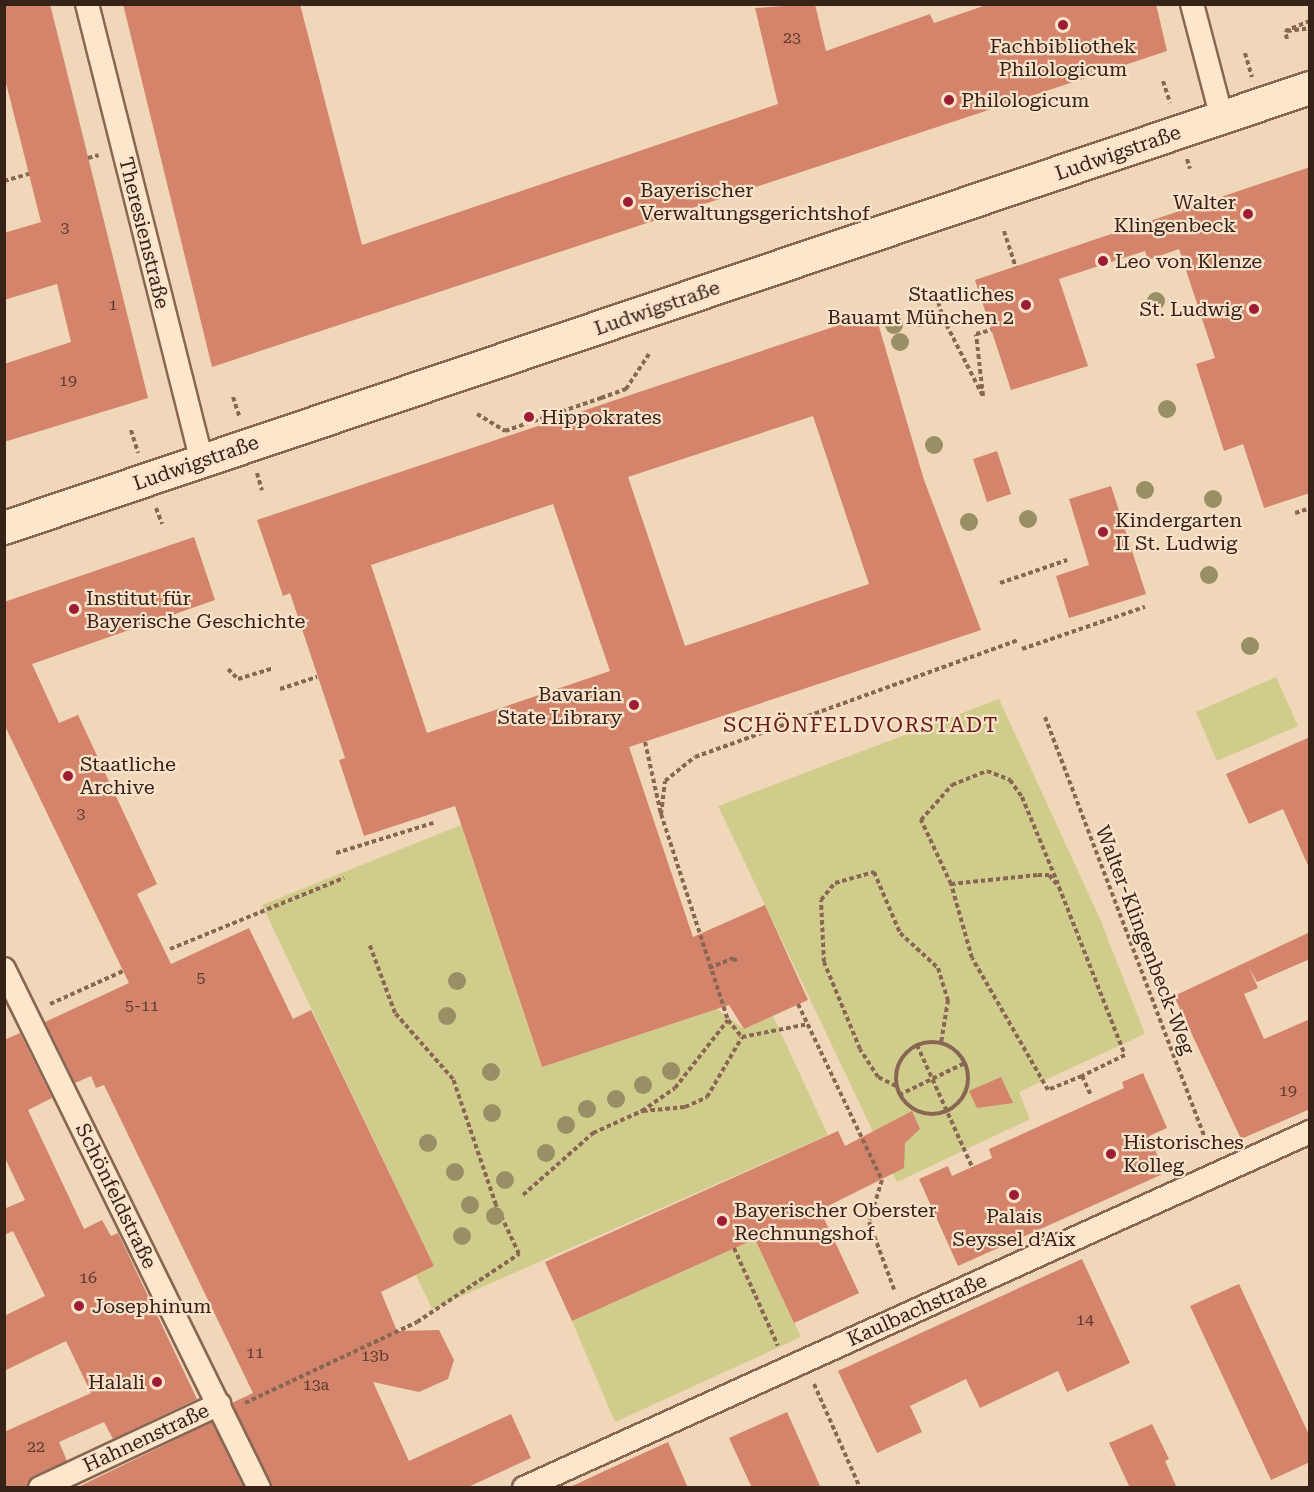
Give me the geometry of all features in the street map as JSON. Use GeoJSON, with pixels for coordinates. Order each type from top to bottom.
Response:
{"type":"FeatureCollection","features":[{"type":"Feature","properties":{"kind":"main road","name":"Ludwigstraße"},"geometry":{"type":"LineString","coordinates":[[4,528],[1310,88]]}},
{"type":"Feature","properties":{"kind":"street","name":"Theresienstraße"},"geometry":{"type":"LineString","coordinates":[[87,4],[202,461]]}},
{"type":"Feature","properties":{"kind":"street"},"geometry":{"type":"LineString","coordinates":[[1192,4],[1222,118]]}},
{"type":"Feature","properties":{"kind":"street","name":"Schönfeldstraße"},"geometry":{"type":"LineString","coordinates":[[4,969],[259,1488]]}},
{"type":"Feature","properties":{"kind":"street","name":"Kaulbachstraße"},"geometry":{"type":"LineString","coordinates":[[524,1488],[1310,1132]]}},
{"type":"Feature","properties":{"kind":"street","name":"Hahnenstraße"},"geometry":{"type":"LineString","coordinates":[[40,1488],[219,1404]]}},
{"type":"Feature","properties":{"kind":"path"},"geometry":{"type":"LineString","coordinates":[[1285,31],[1310,21]]}},
{"type":"Feature","properties":{"kind":"path"},"geometry":{"type":"LineString","coordinates":[[1285,31],[1310,28]]}},
{"type":"Feature","properties":{"kind":"path"},"geometry":{"type":"LineString","coordinates":[[1285,31],[1287,39]]}},
{"type":"Feature","properties":{"kind":"path"},"geometry":{"type":"LineString","coordinates":[[4,181],[29,174]]}},
{"type":"Feature","properties":{"kind":"path"},"geometry":{"type":"LineString","coordinates":[[1004,231],[1016,267]]}},
{"type":"Feature","properties":{"kind":"path"},"geometry":{"type":"LineString","coordinates":[[936,295],[943,318],[983,396],[976,334],[992,330]]}},
{"type":"Feature","properties":{"kind":"path"},"geometry":{"type":"LineString","coordinates":[[918,325],[943,318]]}},
{"type":"Feature","properties":{"kind":"path"},"geometry":{"type":"LineString","coordinates":[[477,414],[505,431],[570,409],[626,389],[648,354]]}},
{"type":"Feature","properties":{"kind":"path"},"geometry":{"type":"LineString","coordinates":[[570,409],[572,414]]}},
{"type":"Feature","properties":{"kind":"path"},"geometry":{"type":"LineString","coordinates":[[1295,513],[1310,508]]}},
{"type":"Feature","properties":{"kind":"path"},"geometry":{"type":"LineString","coordinates":[[1000,583],[1067,560]]}},
{"type":"Feature","properties":{"kind":"path"},"geometry":{"type":"LineString","coordinates":[[1022,649],[1145,607]]}},
{"type":"Feature","properties":{"kind":"path"},"geometry":{"type":"LineString","coordinates":[[661,814],[665,781],[695,757],[1019,640]]}},
{"type":"Feature","properties":{"kind":"path"},"geometry":{"type":"LineString","coordinates":[[228,669],[238,680],[273,668]]}},
{"type":"Feature","properties":{"kind":"path"},"geometry":{"type":"LineString","coordinates":[[280,689],[317,677]]}},
{"type":"Feature","properties":{"kind":"path","name":"Walter-Klingenbeck-Weg"},"geometry":{"type":"LineString","coordinates":[[1045,717],[1219,1173]]}},
{"type":"Feature","properties":{"kind":"path"},"geometry":{"type":"LineString","coordinates":[[645,742],[661,814],[709,968],[728,1020],[742,1037]]}},
{"type":"Feature","properties":{"kind":"path"},"geometry":{"type":"LineString","coordinates":[[987,771],[1010,780],[1022,797],[1059,887],[1125,1055],[1048,1090],[972,958],[951,884],[921,820],[952,785],[987,771]]}},
{"type":"Feature","properties":{"kind":"path"},"geometry":{"type":"LineString","coordinates":[[336,853],[433,823]]}},
{"type":"Feature","properties":{"kind":"path"},"geometry":{"type":"LineString","coordinates":[[896,1086],[878,1077],[860,1048],[824,962],[821,900],[836,883],[874,872],[900,933],[939,968],[948,1000],[941,1043]]}},
{"type":"Feature","properties":{"kind":"path"},"geometry":{"type":"LineString","coordinates":[[951,884],[1049,875],[1059,887]]}},
{"type":"Feature","properties":{"kind":"path"},"geometry":{"type":"LineString","coordinates":[[170,949],[344,878]]}},
{"type":"Feature","properties":{"kind":"path"},"geometry":{"type":"LineString","coordinates":[[219,1404],[232,1409],[417,1322],[519,1254],[496,1205],[453,1079],[395,1013],[369,943]]}},
{"type":"Feature","properties":{"kind":"path"},"geometry":{"type":"LineString","coordinates":[[709,968],[734,958],[736,962]]}},
{"type":"Feature","properties":{"kind":"path"},"geometry":{"type":"LineString","coordinates":[[26,1015],[123,971]]}},
{"type":"Feature","properties":{"kind":"path"},"geometry":{"type":"LineString","coordinates":[[798,1004],[882,1180],[869,1222],[906,1314]]}},
{"type":"Feature","properties":{"kind":"path"},"geometry":{"type":"LineString","coordinates":[[523,1195],[593,1133],[642,1111],[675,1088],[728,1020]]}},
{"type":"Feature","properties":{"kind":"path"},"geometry":{"type":"LineString","coordinates":[[642,1111],[685,1107],[707,1097],[742,1037],[808,1024]]}},
{"type":"Feature","properties":{"kind":"path"},"geometry":{"type":"LineString","coordinates":[[941,1043],[965,1063],[968,1084],[948,1110],[926,1114],[899,1095],[896,1086],[902,1057],[917,1045],[941,1043]]}},
{"type":"Feature","properties":{"kind":"path"},"geometry":{"type":"LineString","coordinates":[[917,1045],[972,1167]]}},
{"type":"Feature","properties":{"kind":"path"},"geometry":{"type":"LineString","coordinates":[[899,1095],[965,1063]]}},
{"type":"Feature","properties":{"kind":"path"},"geometry":{"type":"LineString","coordinates":[[1082,1076],[1091,1095]]}},
{"type":"Feature","properties":{"kind":"path"},"geometry":{"type":"LineString","coordinates":[[734,1248],[860,1488]]}},
{"type":"Feature","properties":{"kind":"shaded area"},"geometry":{"type":"Polygon","coordinates":[[[1276,677],[1298,726],[1217,761],[1196,712],[1276,677]]]}},
{"type":"Feature","properties":{"kind":"shaded area"},"geometry":{"type":"Polygon","coordinates":[[[999,699],[1100,919],[1145,1034],[1019,1092],[1030,1119],[897,1182],[718,806],[999,699]]]}},
{"type":"Feature","properties":{"kind":"shaded area"},"geometry":{"type":"Polygon","coordinates":[[[461,825],[542,1067],[717,1009],[744,1029],[773,1016],[828,1135],[432,1309],[416,1275],[434,1266],[262,905],[461,825]]]}},
{"type":"Feature","properties":{"kind":"shaded area"},"geometry":{"type":"Polygon","coordinates":[[[755,1239],[801,1337],[615,1422],[572,1321],[755,1239]]]}},
{"type":"Feature","properties":{"kind":"building"},"geometry":{"type":"Polygon","coordinates":[[[4,4],[50,4],[148,398],[4,442],[4,364],[71,342],[57,284],[4,300],[4,233],[41,222],[4,75],[4,4]]]}},
{"type":"Feature","properties":{"kind":"building"},"geometry":{"type":"Polygon","coordinates":[[[123,4],[300,4],[362,245],[778,104],[755,8],[815,4],[826,51],[930,14],[934,23],[989,4],[1156,4],[1167,51],[212,367],[123,4]]]}},
{"type":"Feature","properties":{"kind":"building","name":"St. Ludwig"},"geometry":{"type":"Polygon","coordinates":[[[1310,167],[1310,493],[1264,508],[1243,444],[1224,451],[1196,364],[1215,358],[1179,249],[1148,260],[1145,251],[1059,279],[1088,366],[1011,390],[975,280],[1310,167]]]}},
{"type":"Feature","properties":{"kind":"building","name":"Bavarian State Library"},"geometry":{"type":"Polygon","coordinates":[[[875,313],[924,480],[981,630],[629,747],[693,937],[765,905],[808,1000],[744,1029],[729,1005],[542,1067],[455,806],[364,836],[339,760],[345,758],[290,593],[283,596],[257,520],[875,313]],[[813,416],[628,477],[685,646],[869,584],[813,416]],[[553,504],[371,565],[427,733],[610,671],[553,504]]]}},
{"type":"Feature","properties":{"kind":"building"},"geometry":{"type":"Polygon","coordinates":[[[997,451],[1011,494],[987,502],[973,459],[997,451]]]}},
{"type":"Feature","properties":{"kind":"building","name":"Kindergarten II St. Ludwig"},"geometry":{"type":"Polygon","coordinates":[[[1111,486],[1146,594],[1069,618],[1056,576],[1089,565],[1069,499],[1111,486]]]}},
{"type":"Feature","properties":{"kind":"building"},"geometry":{"type":"Polygon","coordinates":[[[194,537],[215,600],[32,664],[59,723],[78,715],[157,884],[137,894],[171,964],[249,928],[293,1019],[311,1010],[434,1266],[381,1292],[397,1331],[439,1330],[454,1360],[448,1379],[419,1392],[373,1382],[409,1461],[511,1414],[531,1458],[466,1488],[272,1488],[232,1403],[253,1393],[104,1085],[96,1088],[91,1076],[75,1083],[45,1022],[129,983],[4,724],[4,602],[194,537]]]}},
{"type":"Feature","properties":{"kind":"building"},"geometry":{"type":"Polygon","coordinates":[[[1310,737],[1310,870],[1283,809],[1249,824],[1226,774],[1310,737]]]}},
{"type":"Feature","properties":{"kind":"building"},"geometry":{"type":"Polygon","coordinates":[[[1310,932],[1310,959],[1257,982],[1249,968],[1258,988],[1244,994],[1264,1039],[1310,1019],[1310,1109],[1241,1139],[1174,996],[1310,932]]]}},
{"type":"Feature","properties":{"kind":"building"},"geometry":{"type":"Polygon","coordinates":[[[20,1033],[52,1098],[28,1110],[84,1229],[102,1220],[111,1236],[118,1233],[197,1399],[113,1439],[104,1422],[59,1442],[67,1461],[34,1476],[27,1488],[4,1488],[4,1432],[91,1393],[66,1341],[4,1371],[4,1316],[45,1296],[13,1231],[4,1235],[4,1209],[25,1200],[4,1156],[4,1040],[20,1033]]]}},
{"type":"Feature","properties":{"kind":"building"},"geometry":{"type":"Polygon","coordinates":[[[1143,1073],[1167,1128],[1149,1136],[1165,1173],[958,1266],[919,1179],[948,1166],[952,1176],[992,1158],[989,1149],[1124,1088],[1122,1082],[1143,1073]]]}},
{"type":"Feature","properties":{"kind":"building"},"geometry":{"type":"Polygon","coordinates":[[[1001,1077],[1013,1103],[977,1108],[969,1091],[1001,1077]]]}},
{"type":"Feature","properties":{"kind":"building"},"geometry":{"type":"Polygon","coordinates":[[[912,1111],[920,1129],[905,1143],[904,1168],[820,1210],[859,1293],[794,1323],[755,1239],[572,1321],[545,1262],[838,1131],[845,1146],[912,1111]]]}},
{"type":"Feature","properties":{"kind":"building"},"geometry":{"type":"Polygon","coordinates":[[[1082,1259],[1130,1363],[1067,1392],[1058,1371],[980,1408],[966,1379],[910,1406],[922,1432],[877,1453],[838,1371],[1082,1259]]]}},
{"type":"Feature","properties":{"kind":"building"},"geometry":{"type":"Polygon","coordinates":[[[1239,1284],[1310,1437],[1310,1462],[1271,1480],[1190,1306],[1239,1284]]]}},
{"type":"Feature","properties":{"kind":"building"},"geometry":{"type":"Polygon","coordinates":[[[787,1412],[821,1488],[752,1488],[729,1438],[787,1412]]]}},
{"type":"Feature","properties":{"kind":"building"},"geometry":{"type":"Polygon","coordinates":[[[212,1422],[244,1488],[73,1488],[78,1487],[212,1422]]]}},
{"type":"Feature","properties":{"kind":"building"},"geometry":{"type":"Polygon","coordinates":[[[1152,1424],[1169,1459],[1165,1461],[1177,1488],[1130,1488],[1109,1443],[1152,1424]]]}},
{"type":"Feature","properties":{"kind":"building"},"geometry":{"type":"Polygon","coordinates":[[[668,1442],[688,1488],[568,1488],[624,1462],[668,1442]]]}},
{"type":"Feature","properties":{"kind":"place","name":"Fachbibliothek Philologicum"},"geometry":{"type":"Point","coordinates":[1063,25]}},
{"type":"Feature","properties":{"kind":"place","name":"Philologicum"},"geometry":{"type":"Point","coordinates":[949,100]}},
{"type":"Feature","properties":{"kind":"place","name":"Bayerischer Verwaltungsgerichtshof"},"geometry":{"type":"Point","coordinates":[628,202]}},
{"type":"Feature","properties":{"kind":"place","name":"Walter Klingenbeck"},"geometry":{"type":"Point","coordinates":[1248,214]}},
{"type":"Feature","properties":{"kind":"place","name":"Leo von Klenze"},"geometry":{"type":"Point","coordinates":[1103,261]}},
{"type":"Feature","properties":{"kind":"place","name":"Staatliches Bauamt München 2"},"geometry":{"type":"Point","coordinates":[1026,305]}},
{"type":"Feature","properties":{"kind":"place","name":"St. Ludwig"},"geometry":{"type":"Point","coordinates":[1254,309]}},
{"type":"Feature","properties":{"kind":"place","name":"Hippokrates"},"geometry":{"type":"Point","coordinates":[529,417]}},
{"type":"Feature","properties":{"kind":"place","name":"Kindergarten II St. Ludwig"},"geometry":{"type":"Point","coordinates":[1103,532]}},
{"type":"Feature","properties":{"kind":"place","name":"Institut für Bayerische Geschichte"},"geometry":{"type":"Point","coordinates":[74,609]}},
{"type":"Feature","properties":{"kind":"place","name":"Bavarian State Library"},"geometry":{"type":"Point","coordinates":[634,705]}},
{"type":"Feature","properties":{"kind":"place","name":"Staatliche Archive"},"geometry":{"type":"Point","coordinates":[68,776]}},
{"type":"Feature","properties":{"kind":"place","name":"Historisches Kolleg"},"geometry":{"type":"Point","coordinates":[1111,1154]}},
{"type":"Feature","properties":{"kind":"place","name":"Palais Seyssel d’Aix"},"geometry":{"type":"Point","coordinates":[1014,1195]}},
{"type":"Feature","properties":{"kind":"place","name":"Bayerischer Oberster Rechnungshof"},"geometry":{"type":"Point","coordinates":[722,1221]}},
{"type":"Feature","properties":{"kind":"place","name":"Josephinum"},"geometry":{"type":"Point","coordinates":[79,1306]}},
{"type":"Feature","properties":{"kind":"place","name":"Halali"},"geometry":{"type":"Point","coordinates":[157,1382]}},
{"type":"Feature","properties":{"kind":"district","name":"SCHÖNFELDVORSTADT"},"geometry":{"type":"Point","coordinates":[861,725]}}]}
